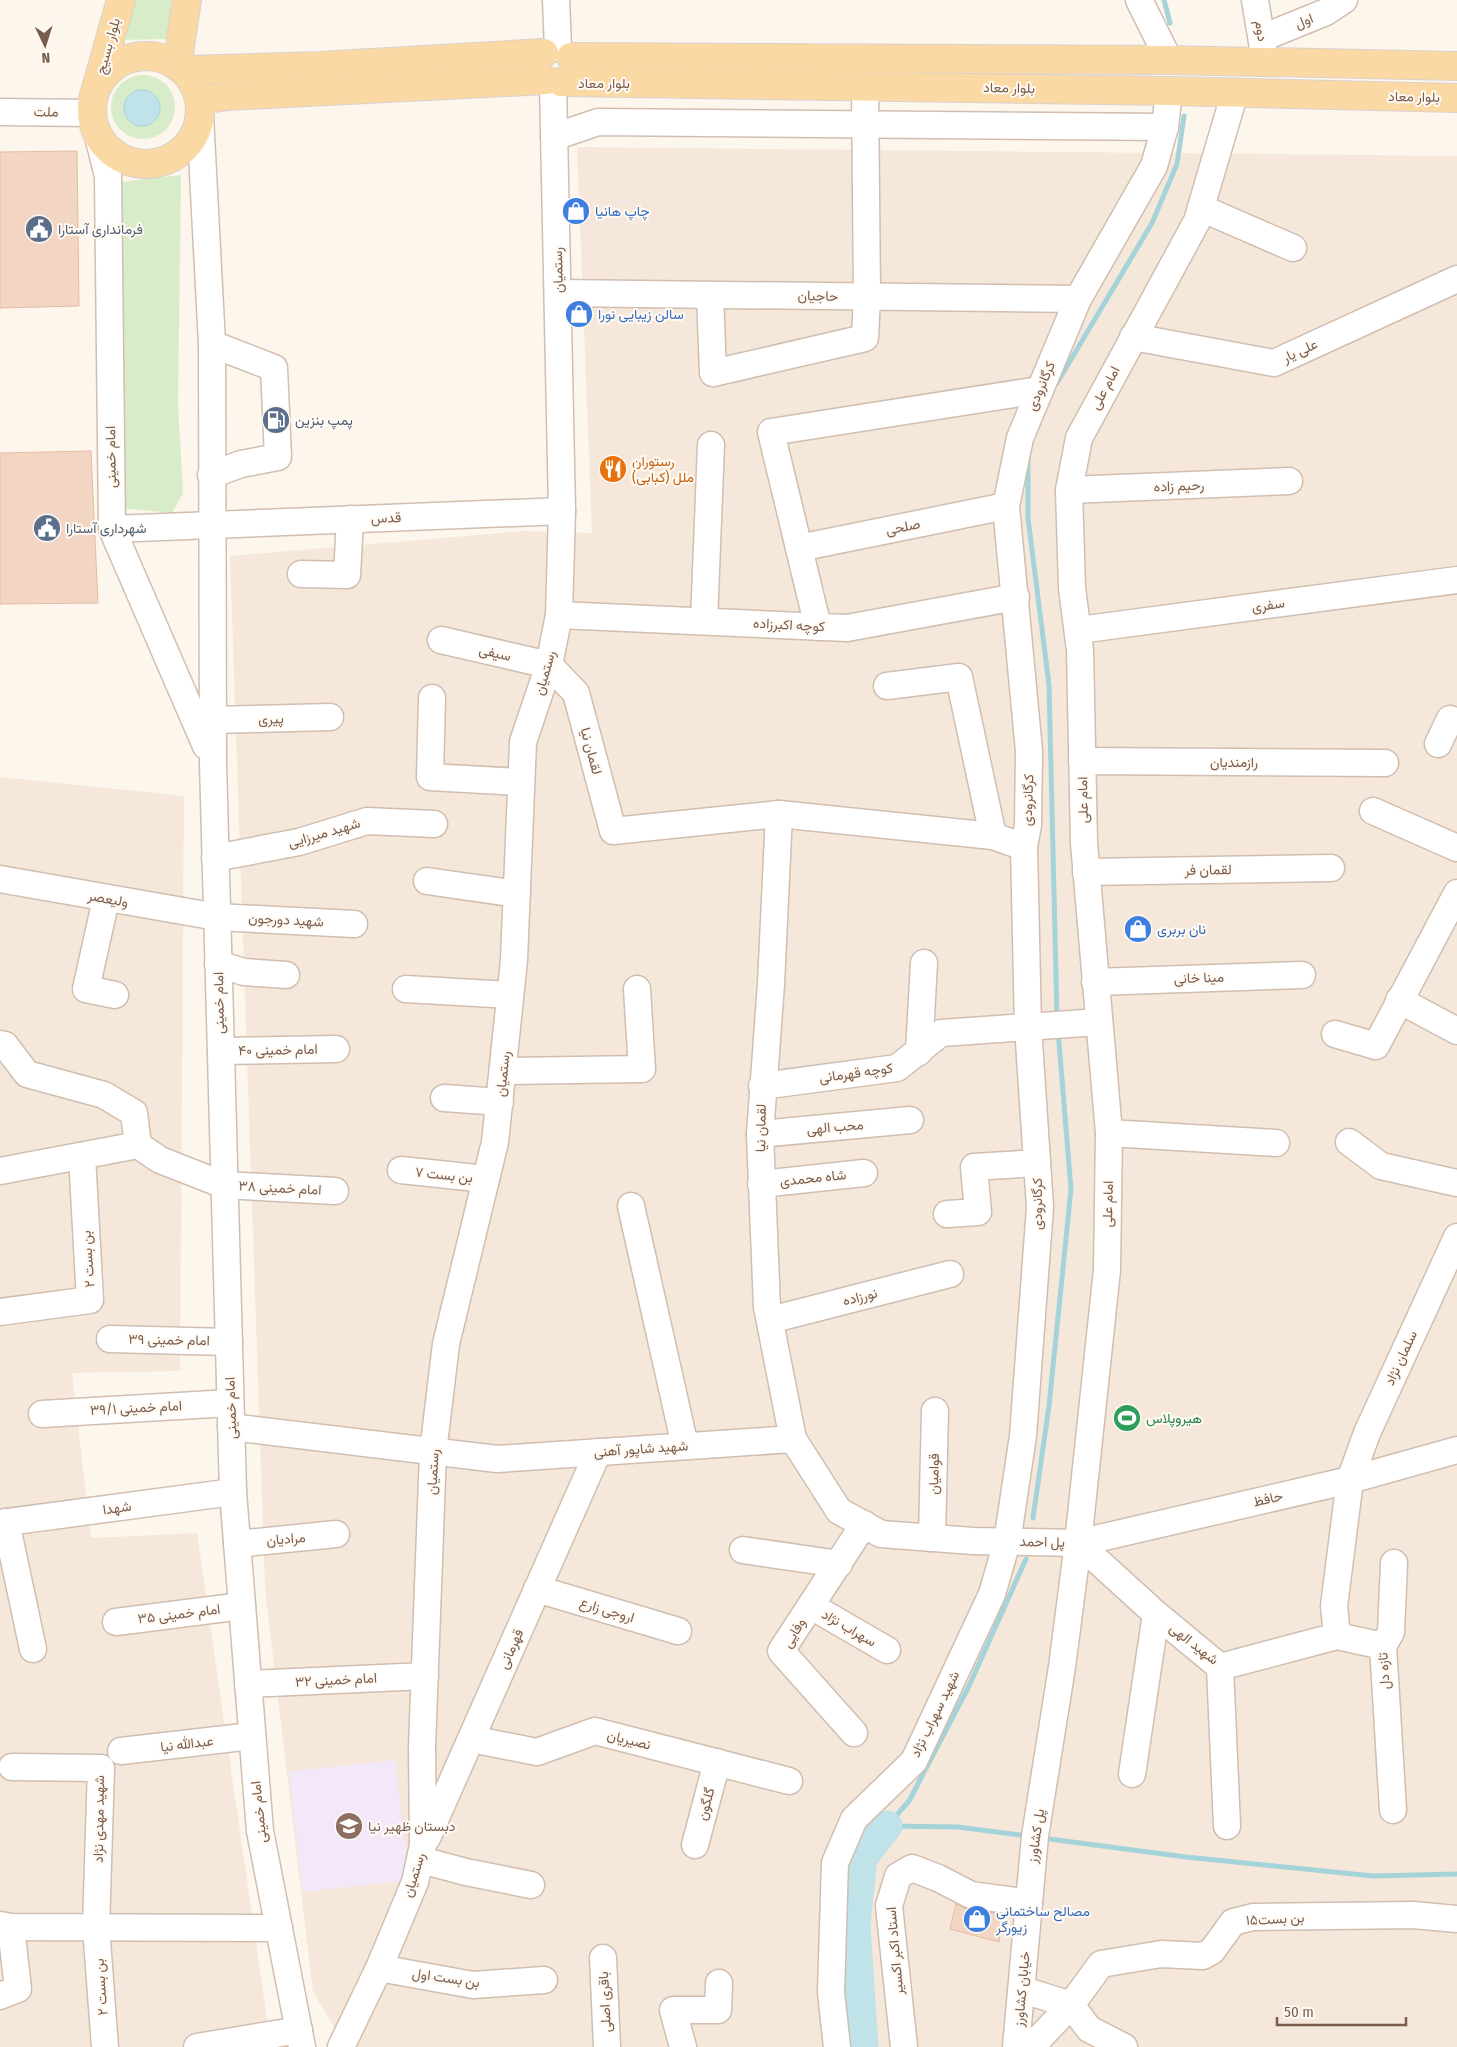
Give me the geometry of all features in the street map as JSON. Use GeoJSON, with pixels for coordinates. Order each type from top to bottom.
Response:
{"type":"FeatureCollection","features":[{"type":"Feature","properties":{"kind":"main road","name":"بلوار بسیج"},"geometry":{"type":"LineString","coordinates":[[95,112],[112,27],[121,0]]}},
{"type":"Feature","properties":{"kind":"main road"},"geometry":{"type":"LineString","coordinates":[[180,67],[187,0]]}},
{"type":"Feature","properties":{"kind":"main road","name":"بلوار معاد"},"geometry":{"type":"LineString","coordinates":[[180,67],[320,66],[558,53],[728,57],[1169,60],[1264,50],[1448,66]]}},
{"type":"Feature","properties":{"kind":"main road"},"geometry":{"type":"LineString","coordinates":[[553,82],[568,79],[572,72],[558,53]]}},
{"type":"Feature","properties":{"kind":"main road"},"geometry":{"type":"LineString","coordinates":[[146,56],[162,58],[180,67],[194,84],[200,108],[196,133],[185,148],[171,158],[154,163],[137,163],[120,157],[106,146],[95,112],[102,78],[114,66],[129,58],[146,56]]}},
{"type":"Feature","properties":{"kind":"main road"},"geometry":{"type":"LineString","coordinates":[[728,57],[720,63],[718,73],[724,82],[729,83]]}},
{"type":"Feature","properties":{"kind":"main road"},"geometry":{"type":"LineString","coordinates":[[987,58],[987,88]]}},
{"type":"Feature","properties":{"kind":"main road"},"geometry":{"type":"LineString","coordinates":[[320,66],[321,93]]}},
{"type":"Feature","properties":{"kind":"main road"},"geometry":{"type":"LineString","coordinates":[[1448,66],[1448,98]]}},
{"type":"Feature","properties":{"kind":"main road","name":"بلوار معاد"},"geometry":{"type":"LineString","coordinates":[[200,108],[228,96],[553,82],[729,83],[1235,92],[1448,98]]}},
{"type":"Feature","properties":{"kind":"street"},"geometry":{"type":"LineString","coordinates":[[556,0],[558,53]]}},
{"type":"Feature","properties":{"kind":"street"},"geometry":{"type":"LineString","coordinates":[[1139,0],[1169,60]]}},
{"type":"Feature","properties":{"kind":"street","name":"دوم"},"geometry":{"type":"LineString","coordinates":[[1255,0],[1264,50]]}},
{"type":"Feature","properties":{"kind":"street","name":"اول"},"geometry":{"type":"LineString","coordinates":[[1264,50],[1344,0]]}},
{"type":"Feature","properties":{"kind":"street","name":"رستمیان"},"geometry":{"type":"LineString","coordinates":[[342,2047],[379,1968],[415,1882],[422,1853],[422,1747],[433,1452],[446,1344],[495,1142],[510,996],[517,894],[523,742],[549,665],[559,614],[562,511],[553,82]]}},
{"type":"Feature","properties":{"kind":"street"},"geometry":{"type":"LineString","coordinates":[[710,295],[713,373],[865,338],[867,296],[865,86]]}},
{"type":"Feature","properties":{"kind":"street","name":"کرگانرودی"},"geometry":{"type":"LineString","coordinates":[[1007,1542],[1023,1436],[1040,1207],[1028,1027],[1024,847],[1028,826],[1030,750],[1006,506],[1020,438],[1078,299],[1154,166],[1165,128],[1168,91]]}},
{"type":"Feature","properties":{"kind":"street","name":"امام علی"},"geometry":{"type":"LineString","coordinates":[[1041,1800],[1078,1543],[1107,1270],[1109,1133],[1086,872],[1078,630],[1072,588],[1069,490],[1079,438],[1132,337],[1197,221],[1235,92]]}},
{"type":"Feature","properties":{"kind":"street","name":"امام خمینی"},"geometry":{"type":"LineString","coordinates":[[200,108],[212,344],[212,720],[233,1492],[260,1831],[301,2038]]}},
{"type":"Feature","properties":{"kind":"street","name":"ملت"},"geometry":{"type":"LineString","coordinates":[[0,112],[95,112]]}},
{"type":"Feature","properties":{"kind":"street","name":"امام خمینی"},"geometry":{"type":"LineString","coordinates":[[95,112],[108,176],[112,529],[194,714],[213,763]]}},
{"type":"Feature","properties":{"kind":"street"},"geometry":{"type":"LineString","coordinates":[[554,137],[598,122],[1165,128]]}},
{"type":"Feature","properties":{"kind":"street"},"geometry":{"type":"LineString","coordinates":[[1201,208],[1293,248]]}},
{"type":"Feature","properties":{"kind":"street","name":"علی یار"},"geometry":{"type":"LineString","coordinates":[[1132,337],[1274,363],[1457,279]]}},
{"type":"Feature","properties":{"kind":"street","name":"حاجیان"},"geometry":{"type":"LineString","coordinates":[[558,293],[1078,299]]}},
{"type":"Feature","properties":{"kind":"street"},"geometry":{"type":"LineString","coordinates":[[211,475],[241,464],[278,457],[274,368],[212,344]]}},
{"type":"Feature","properties":{"kind":"street"},"geometry":{"type":"LineString","coordinates":[[818,627],[771,432],[1039,390]]}},
{"type":"Feature","properties":{"kind":"street"},"geometry":{"type":"LineString","coordinates":[[704,621],[711,445]]}},
{"type":"Feature","properties":{"kind":"street","name":"رحیم زاده"},"geometry":{"type":"LineString","coordinates":[[1069,490],[1289,481]]}},
{"type":"Feature","properties":{"kind":"street","name":"صلحی"},"geometry":{"type":"LineString","coordinates":[[799,548],[1006,506]]}},
{"type":"Feature","properties":{"kind":"street","name":"قدس"},"geometry":{"type":"LineString","coordinates":[[112,529],[562,511]]}},
{"type":"Feature","properties":{"kind":"street"},"geometry":{"type":"LineString","coordinates":[[301,574],[347,575],[350,519]]}},
{"type":"Feature","properties":{"kind":"street","name":"سفری"},"geometry":{"type":"LineString","coordinates":[[1078,630],[1457,580]]}},
{"type":"Feature","properties":{"kind":"street","name":"کوچه اکبرزاده"},"geometry":{"type":"LineString","coordinates":[[559,614],[847,628],[1016,597]]}},
{"type":"Feature","properties":{"kind":"street","name":"سیفی"},"geometry":{"type":"LineString","coordinates":[[441,640],[549,665]]}},
{"type":"Feature","properties":{"kind":"street","name":"لقمان نیا"},"geometry":{"type":"LineString","coordinates":[[549,665],[576,693],[613,831],[779,814],[993,836],[1024,847]]}},
{"type":"Feature","properties":{"kind":"street"},"geometry":{"type":"LineString","coordinates":[[887,686],[959,677],[993,836]]}},
{"type":"Feature","properties":{"kind":"street"},"geometry":{"type":"LineString","coordinates":[[432,698],[430,777],[521,782]]}},
{"type":"Feature","properties":{"kind":"street","name":"پیری"},"geometry":{"type":"LineString","coordinates":[[212,720],[330,717]]}},
{"type":"Feature","properties":{"kind":"street"},"geometry":{"type":"LineString","coordinates":[[1438,744],[1450,719],[1457,722]]}},
{"type":"Feature","properties":{"kind":"street","name":"رازمندیان"},"geometry":{"type":"LineString","coordinates":[[1082,761],[1385,763]]}},
{"type":"Feature","properties":{"kind":"street"},"geometry":{"type":"LineString","coordinates":[[1373,811],[1457,848]]}},
{"type":"Feature","properties":{"kind":"street","name":"لقمان نیا"},"geometry":{"type":"LineString","coordinates":[[779,814],[770,984],[762,1086],[760,1134],[761,1184],[767,1307],[793,1439]]}},
{"type":"Feature","properties":{"kind":"street","name":"شهید میرزایی"},"geometry":{"type":"LineString","coordinates":[[215,858],[299,842],[367,821],[434,824]]}},
{"type":"Feature","properties":{"kind":"street","name":"لقمان فر"},"geometry":{"type":"LineString","coordinates":[[1086,872],[1331,868]]}},
{"type":"Feature","properties":{"kind":"street","name":"ولیعصر"},"geometry":{"type":"LineString","coordinates":[[0,879],[217,917]]}},
{"type":"Feature","properties":{"kind":"street"},"geometry":{"type":"LineString","coordinates":[[427,881],[517,894]]}},
{"type":"Feature","properties":{"kind":"street"},"geometry":{"type":"LineString","coordinates":[[1335,1034],[1376,1046],[1457,893]]}},
{"type":"Feature","properties":{"kind":"street"},"geometry":{"type":"LineString","coordinates":[[106,899],[86,989],[115,996]]}},
{"type":"Feature","properties":{"kind":"street","name":"شهید دورجون"},"geometry":{"type":"LineString","coordinates":[[217,917],[354,924]]}},
{"type":"Feature","properties":{"kind":"street"},"geometry":{"type":"LineString","coordinates":[[919,1052],[924,963]]}},
{"type":"Feature","properties":{"kind":"street"},"geometry":{"type":"LineString","coordinates":[[218,964],[244,972],[286,975]]}},
{"type":"Feature","properties":{"kind":"street","name":"مینا خانی"},"geometry":{"type":"LineString","coordinates":[[1095,982],[1302,975]]}},
{"type":"Feature","properties":{"kind":"street"},"geometry":{"type":"LineString","coordinates":[[406,989],[510,996]]}},
{"type":"Feature","properties":{"kind":"street"},"geometry":{"type":"LineString","coordinates":[[503,1071],[642,1069],[637,989]]}},
{"type":"Feature","properties":{"kind":"street"},"geometry":{"type":"LineString","coordinates":[[1399,1000],[1457,1031]]}},
{"type":"Feature","properties":{"kind":"street","name":"کوچه قهرمانی"},"geometry":{"type":"LineString","coordinates":[[762,1086],[898,1068],[941,1033],[1099,1022]]}},
{"type":"Feature","properties":{"kind":"street"},"geometry":{"type":"LineString","coordinates":[[0,1044],[5,1045],[27,1074],[104,1095],[134,1113],[138,1145],[0,1171]]}},
{"type":"Feature","properties":{"kind":"street","name":"امام خمینی ۴۰"},"geometry":{"type":"LineString","coordinates":[[220,1051],[336,1048]]}},
{"type":"Feature","properties":{"kind":"street"},"geometry":{"type":"LineString","coordinates":[[444,1098],[500,1102]]}},
{"type":"Feature","properties":{"kind":"street","name":"محب الهی"},"geometry":{"type":"LineString","coordinates":[[760,1134],[910,1120]]}},
{"type":"Feature","properties":{"kind":"street"},"geometry":{"type":"LineString","coordinates":[[1109,1133],[1276,1143]]}},
{"type":"Feature","properties":{"kind":"street"},"geometry":{"type":"LineString","coordinates":[[1349,1142],[1381,1166],[1457,1183]]}},
{"type":"Feature","properties":{"kind":"street","name":"امام خمینی ۳۸"},"geometry":{"type":"LineString","coordinates":[[138,1145],[160,1160],[224,1185],[335,1191]]}},
{"type":"Feature","properties":{"kind":"street","name":"بن بست ۲"},"geometry":{"type":"LineString","coordinates":[[0,1312],[90,1300],[82,1156]]}},
{"type":"Feature","properties":{"kind":"street"},"geometry":{"type":"LineString","coordinates":[[947,1214],[978,1212],[974,1167],[1037,1163]]}},
{"type":"Feature","properties":{"kind":"street","name":"بن بست ۷"},"geometry":{"type":"LineString","coordinates":[[401,1170],[486,1179]]}},
{"type":"Feature","properties":{"kind":"street","name":"شاه محمدی"},"geometry":{"type":"LineString","coordinates":[[761,1184],[864,1173]]}},
{"type":"Feature","properties":{"kind":"street"},"geometry":{"type":"LineString","coordinates":[[631,1206],[685,1446]]}},
{"type":"Feature","properties":{"kind":"street","name":"سلمان نژاد"},"geometry":{"type":"LineString","coordinates":[[1350,1480],[1367,1433],[1457,1237]]}},
{"type":"Feature","properties":{"kind":"street","name":"نورزاده"},"geometry":{"type":"LineString","coordinates":[[770,1320],[950,1274]]}},
{"type":"Feature","properties":{"kind":"street","name":"امام خمینی ۳۹"},"geometry":{"type":"LineString","coordinates":[[110,1339],[229,1342]]}},
{"type":"Feature","properties":{"kind":"street","name":"قوامیان"},"geometry":{"type":"LineString","coordinates":[[932,1538],[935,1411]]}},
{"type":"Feature","properties":{"kind":"street","name":"امام خمینی ۳۹/۱"},"geometry":{"type":"LineString","coordinates":[[42,1414],[231,1415]]}},
{"type":"Feature","properties":{"kind":"street","name":"شهید شاپور آهنی"},"geometry":{"type":"LineString","coordinates":[[231,1415],[433,1452],[497,1459],[793,1439]]}},
{"type":"Feature","properties":{"kind":"street"},"geometry":{"type":"LineString","coordinates":[[793,1439],[839,1511],[881,1534],[1007,1542]]}},
{"type":"Feature","properties":{"kind":"street","name":"حافظ"},"geometry":{"type":"LineString","coordinates":[[1078,1543],[1350,1480],[1457,1450]]}},
{"type":"Feature","properties":{"kind":"street","name":"قهرمانی"},"geometry":{"type":"LineString","coordinates":[[422,1853],[598,1452]]}},
{"type":"Feature","properties":{"kind":"street"},"geometry":{"type":"LineString","coordinates":[[1337,1636],[1334,1606],[1350,1480]]}},
{"type":"Feature","properties":{"kind":"street","name":"شهدا"},"geometry":{"type":"LineString","coordinates":[[3,1523],[233,1492]]}},
{"type":"Feature","properties":{"kind":"street"},"geometry":{"type":"LineString","coordinates":[[3,1523],[33,1649]]}},
{"type":"Feature","properties":{"kind":"street","name":"وفایی"},"geometry":{"type":"LineString","coordinates":[[854,1733],[781,1651],[864,1524]]}},
{"type":"Feature","properties":{"kind":"street","name":"مرادیان"},"geometry":{"type":"LineString","coordinates":[[237,1544],[336,1534]]}},
{"type":"Feature","properties":{"kind":"street","name":"پل احمد"},"geometry":{"type":"LineString","coordinates":[[1007,1542],[1078,1543]]}},
{"type":"Feature","properties":{"kind":"street","name":"شهید سهراب نژاد"},"geometry":{"type":"LineString","coordinates":[[837,2047],[832,1992],[835,1863],[854,1819],[914,1761],[992,1594],[1007,1542]]}},
{"type":"Feature","properties":{"kind":"street","name":"شهید الهی"},"geometry":{"type":"LineString","coordinates":[[1078,1543],[1156,1614],[1220,1667],[1337,1636]]}},
{"type":"Feature","properties":{"kind":"street"},"geometry":{"type":"LineString","coordinates":[[743,1550],[839,1564]]}},
{"type":"Feature","properties":{"kind":"street"},"geometry":{"type":"LineString","coordinates":[[1382,1646],[1391,1632],[1394,1563]]}},
{"type":"Feature","properties":{"kind":"street","name":"اروجی زارع"},"geometry":{"type":"LineString","coordinates":[[537,1589],[678,1631]]}},
{"type":"Feature","properties":{"kind":"street","name":"امام خمینی ۳۵"},"geometry":{"type":"LineString","coordinates":[[116,1622],[242,1606]]}},
{"type":"Feature","properties":{"kind":"street","name":"سهراب نژاد"},"geometry":{"type":"LineString","coordinates":[[811,1606],[887,1650]]}},
{"type":"Feature","properties":{"kind":"street"},"geometry":{"type":"LineString","coordinates":[[1132,1774],[1156,1614]]}},
{"type":"Feature","properties":{"kind":"street","name":"تازه دل"},"geometry":{"type":"LineString","coordinates":[[1337,1636],[1382,1646],[1393,1810]]}},
{"type":"Feature","properties":{"kind":"street"},"geometry":{"type":"LineString","coordinates":[[1220,1667],[1227,1826]]}},
{"type":"Feature","properties":{"kind":"street","name":"امام خمینی ۳۲"},"geometry":{"type":"LineString","coordinates":[[248,1684],[425,1676]]}},
{"type":"Feature","properties":{"kind":"street","name":"نصیریان"},"geometry":{"type":"LineString","coordinates":[[471,1739],[537,1752],[596,1732],[789,1781]]}},
{"type":"Feature","properties":{"kind":"street","name":"عبدالله نیا"},"geometry":{"type":"LineString","coordinates":[[121,1751],[252,1736]]}},
{"type":"Feature","properties":{"kind":"street","name":"گلگون"},"geometry":{"type":"LineString","coordinates":[[695,1845],[717,1762]]}},
{"type":"Feature","properties":{"kind":"street","name":"شهید مهدی نژاد"},"geometry":{"type":"LineString","coordinates":[[12,1767],[101,1768],[96,1927]]}},
{"type":"Feature","properties":{"kind":"street","name":"پل کشاورز"},"geometry":{"type":"LineString","coordinates":[[1031,1870],[1041,1800]]}},
{"type":"Feature","properties":{"kind":"street"},"geometry":{"type":"LineString","coordinates":[[422,1853],[466,1872],[531,1885]]}},
{"type":"Feature","properties":{"kind":"street","name":"استاد اکبر اکسیر"},"geometry":{"type":"LineString","coordinates":[[904,2047],[889,1906],[898,1876],[912,1868],[938,1878],[971,1896],[1029,1903]]}},
{"type":"Feature","properties":{"kind":"street","name":"خیابان کشاورز"},"geometry":{"type":"LineString","coordinates":[[1016,2047],[1023,1990],[1031,1870]]}},
{"type":"Feature","properties":{"kind":"street","name":"بن بست۱۵"},"geometry":{"type":"LineString","coordinates":[[1072,2005],[1101,1964],[1161,1954],[1203,1956],[1212,1951],[1233,1922],[1253,1918],[1413,1915],[1457,1919]]}},
{"type":"Feature","properties":{"kind":"street"},"geometry":{"type":"LineString","coordinates":[[0,1996],[18,1989],[5,1926],[279,1928]]}},
{"type":"Feature","properties":{"kind":"street","name":"بن بست ۲"},"geometry":{"type":"LineString","coordinates":[[96,1927],[105,2047]]}},
{"type":"Feature","properties":{"kind":"street","name":"باقری اصلی"},"geometry":{"type":"LineString","coordinates":[[603,1958],[607,2047]]}},
{"type":"Feature","properties":{"kind":"street","name":"بن بست اول"},"geometry":{"type":"LineString","coordinates":[[379,1968],[473,1985],[544,1980]]}},
{"type":"Feature","properties":{"kind":"street"},"geometry":{"type":"LineString","coordinates":[[683,2047],[673,2010],[718,2010],[720,1983]]}},
{"type":"Feature","properties":{"kind":"street"},"geometry":{"type":"LineString","coordinates":[[1023,1990],[1072,2005],[1090,2029],[1124,2047]]}},
{"type":"Feature","properties":{"kind":"street"},"geometry":{"type":"LineString","coordinates":[[1031,2047],[1072,2005]]}},
{"type":"Feature","properties":{"kind":"street"},"geometry":{"type":"LineString","coordinates":[[197,2047],[301,2038]]}},
{"type":"Feature","properties":{"kind":"shaded area"},"geometry":{"type":"Polygon","coordinates":[[[577,147],[1457,156],[1457,2047],[346,2047],[313,1992],[265,1589],[230,556],[524,531],[592,533],[577,147]]]}},
{"type":"Feature","properties":{"kind":"shaded area"},"geometry":{"type":"Polygon","coordinates":[[[0,777],[184,796],[180,1371],[72,1373],[91,1538],[197,1533],[271,2047],[0,2047],[0,777]]]}},
{"type":"Feature","properties":{"kind":"shaded area","name":"دبستان ظهیر نیا"},"geometry":{"type":"Polygon","coordinates":[[[395,1760],[409,1880],[303,1892],[289,1772],[395,1760]]]}},
{"type":"Feature","properties":{"kind":"green space"},"geometry":{"type":"Polygon","coordinates":[[[130,0],[171,0],[169,39],[116,40],[130,0]]]}},
{"type":"Feature","properties":{"kind":"green space"},"geometry":{"type":"Polygon","coordinates":[[[137,75],[149,75],[166,84],[173,95],[175,107],[173,119],[166,130],[149,139],[137,139],[125,134],[116,125],[111,113],[111,101],[116,89],[125,80],[137,75]]]}},
{"type":"Feature","properties":{"kind":"green space"},"geometry":{"type":"Polygon","coordinates":[[[181,175],[178,404],[183,493],[172,513],[120,508],[121,182],[181,175]]]}},
{"type":"Feature","properties":{"kind":"water"},"geometry":{"type":"Polygon","coordinates":[[[142,90],[149,91],[155,95],[159,101],[159,115],[155,121],[149,125],[142,126],[135,125],[129,121],[125,115],[124,108],[125,101],[129,95],[135,91],[142,90]]]}},
{"type":"Feature","properties":{"kind":"building","name":"فرمانداری آستارا"},"geometry":{"type":"Polygon","coordinates":[[[77,151],[79,306],[0,308],[0,152],[77,151]]]}},
{"type":"Feature","properties":{"kind":"building","name":"شهرداری آستارا"},"geometry":{"type":"Polygon","coordinates":[[[91,451],[98,603],[0,604],[0,453],[91,451]]]}},
{"type":"Feature","properties":{"kind":"building","name":"مصالح ساختمانی زیورگر"},"geometry":{"type":"Polygon","coordinates":[[[956,1904],[969,1910],[1002,1914],[999,1942],[950,1929],[956,1904]]]}},
{"type":"Feature","properties":{"kind":"waterway"},"geometry":{"type":"LineString","coordinates":[[1164,0],[1170,23]]}},
{"type":"Feature","properties":{"kind":"waterway"},"geometry":{"type":"LineString","coordinates":[[1057,383],[1152,223],[1177,164],[1184,116]]}},
{"type":"Feature","properties":{"kind":"waterway"},"geometry":{"type":"LineString","coordinates":[[1028,458],[1028,518],[1049,685],[1057,1018]]}},
{"type":"Feature","properties":{"kind":"waterway"},"geometry":{"type":"LineString","coordinates":[[1033,1518],[1049,1406],[1071,1189],[1058,1031]]}},
{"type":"Feature","properties":{"kind":"waterway"},"geometry":{"type":"LineString","coordinates":[[887,1826],[909,1801],[969,1686],[1026,1559]]}},
{"type":"Feature","properties":{"kind":"waterway"},"geometry":{"type":"LineString","coordinates":[[887,1826],[958,1827],[1028,1836]]}},
{"type":"Feature","properties":{"kind":"waterway"},"geometry":{"type":"LineString","coordinates":[[863,2047],[855,1925],[862,1858],[887,1826]]}},
{"type":"Feature","properties":{"kind":"waterway"},"geometry":{"type":"LineString","coordinates":[[1042,1838],[1186,1857],[1373,1876],[1457,1874]]}},
{"type":"Feature","properties":{"kind":"place","name":"چاپ هانیا"},"geometry":{"type":"Point","coordinates":[576,211]}},
{"type":"Feature","properties":{"kind":"place","name":"فرمانداری آستارا"},"geometry":{"type":"Point","coordinates":[39,229]}},
{"type":"Feature","properties":{"kind":"place","name":"سالن زیبایی نورا"},"geometry":{"type":"Point","coordinates":[579,314]}},
{"type":"Feature","properties":{"kind":"place","name":"پمپ بنزین"},"geometry":{"type":"Point","coordinates":[276,420]}},
{"type":"Feature","properties":{"kind":"place","name":"رستوران ملل (کبابی)"},"geometry":{"type":"Point","coordinates":[613,469]}},
{"type":"Feature","properties":{"kind":"place","name":"شهرداری آستارا"},"geometry":{"type":"Point","coordinates":[47,528]}},
{"type":"Feature","properties":{"kind":"place","name":"نان بربری"},"geometry":{"type":"Point","coordinates":[1138,929]}},
{"type":"Feature","properties":{"kind":"place","name":"هیروپلاس"},"geometry":{"type":"Point","coordinates":[1127,1418]}},
{"type":"Feature","properties":{"kind":"place","name":"دبستان ظهیر نیا"},"geometry":{"type":"Point","coordinates":[349,1826]}},
{"type":"Feature","properties":{"kind":"place","name":"مصالح ساختمانی زیورگر"},"geometry":{"type":"Point","coordinates":[977,1919]}}]}
